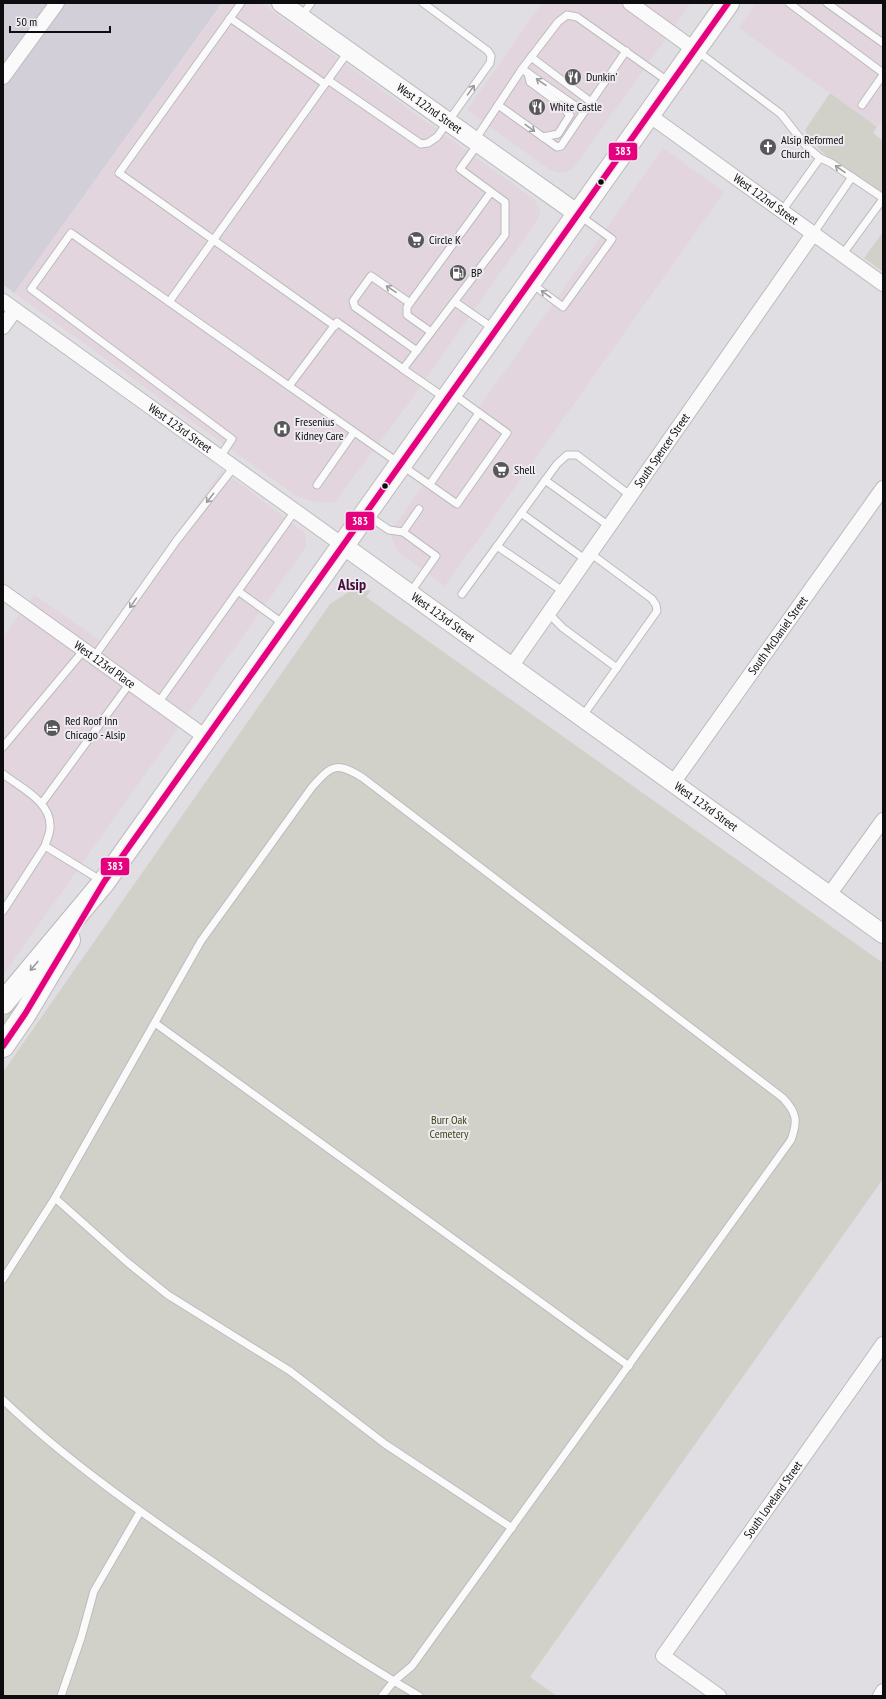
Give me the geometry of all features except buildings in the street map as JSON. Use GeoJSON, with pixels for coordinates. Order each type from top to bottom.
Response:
{"type":"FeatureCollection","features":[{"type":"Feature","properties":{"kind":"main road"},"geometry":{"type":"LineString","coordinates":[[3,1003],[104,882],[344,546],[728,3]]}},
{"type":"Feature","properties":{"kind":"main road"},"geometry":{"type":"LineString","coordinates":[[3,1046],[25,1014],[104,882]]}},
{"type":"Feature","properties":{"kind":"street"},"geometry":{"type":"LineString","coordinates":[[3,77],[57,3]]}},
{"type":"Feature","properties":{"kind":"street","name":"West 122nd Street"},"geometry":{"type":"LineString","coordinates":[[281,3],[306,10],[348,51],[578,214]]}},
{"type":"Feature","properties":{"kind":"street"},"geometry":{"type":"LineString","coordinates":[[630,3],[695,50]]}},
{"type":"Feature","properties":{"kind":"street","name":"West 122nd Street"},"geometry":{"type":"LineString","coordinates":[[648,115],[883,284]]}},
{"type":"Feature","properties":{"kind":"street","name":"South Spencer Street"},"geometry":{"type":"LineString","coordinates":[[511,667],[813,234]]}},
{"type":"Feature","properties":{"kind":"street","name":"West 123rd Street"},"geometry":{"type":"LineString","coordinates":[[3,301],[883,934]]}},
{"type":"Feature","properties":{"kind":"street"},"geometry":{"type":"LineString","coordinates":[[3,327],[15,310]]}},
{"type":"Feature","properties":{"kind":"street","name":"South McDaniel Street"},"geometry":{"type":"LineString","coordinates":[[673,783],[883,488]]}},
{"type":"Feature","properties":{"kind":"street","name":"West 123rd Place"},"geometry":{"type":"LineString","coordinates":[[3,592],[207,738]]}},
{"type":"Feature","properties":{"kind":"street"},"geometry":{"type":"LineString","coordinates":[[829,895],[883,820]]}},
{"type":"Feature","properties":{"kind":"street","name":"South Loveland Street"},"geometry":{"type":"LineString","coordinates":[[719,1696],[664,1656],[883,1344]]}},
{"type":"Feature","properties":{"kind":"street"},"geometry":{"type":"LineString","coordinates":[[880,1696],[883,1691]]}},
{"type":"Feature","properties":{"kind":"lane"},"geometry":{"type":"LineString","coordinates":[[241,3],[120,173],[334,326]]}},
{"type":"Feature","properties":{"kind":"lane"},"geometry":{"type":"LineString","coordinates":[[230,18],[421,144],[428,143],[437,137],[490,63],[491,56],[488,51],[423,3]]}},
{"type":"Feature","properties":{"kind":"lane"},"geometry":{"type":"LineString","coordinates":[[789,3],[883,74],[862,105]]}},
{"type":"Feature","properties":{"kind":"lane"},"geometry":{"type":"LineString","coordinates":[[827,3],[883,43]]}},
{"type":"Feature","properties":{"kind":"lane"},"geometry":{"type":"LineString","coordinates":[[404,369],[505,234],[506,202],[460,169],[498,105],[525,71],[531,57],[558,22],[567,14],[577,17],[671,83]]}},
{"type":"Feature","properties":{"kind":"lane"},"geometry":{"type":"LineString","coordinates":[[695,50],[782,114],[807,147],[820,158],[831,162],[883,199],[842,255]]}},
{"type":"Feature","properties":{"kind":"lane"},"geometry":{"type":"LineString","coordinates":[[169,302],[348,51]]}},
{"type":"Feature","properties":{"kind":"lane"},"geometry":{"type":"LineString","coordinates":[[498,105],[554,145],[561,146],[626,52]]}},
{"type":"Feature","properties":{"kind":"lane"},"geometry":{"type":"LineString","coordinates":[[531,57],[591,102]]}},
{"type":"Feature","properties":{"kind":"lane"},"geometry":{"type":"LineString","coordinates":[[525,71],[584,112]]}},
{"type":"Feature","properties":{"kind":"lane"},"geometry":{"type":"LineString","coordinates":[[525,71],[530,82],[557,102],[570,115],[558,134],[543,137]]}},
{"type":"Feature","properties":{"kind":"lane"},"geometry":{"type":"LineString","coordinates":[[782,211],[820,158]]}},
{"type":"Feature","properties":{"kind":"lane"},"geometry":{"type":"LineString","coordinates":[[813,234],[852,177]]}},
{"type":"Feature","properties":{"kind":"lane"},"geometry":{"type":"LineString","coordinates":[[431,332],[407,315],[407,307],[491,192]]}},
{"type":"Feature","properties":{"kind":"lane"},"geometry":{"type":"LineString","coordinates":[[530,282],[563,307],[612,239],[578,214]]}},
{"type":"Feature","properties":{"kind":"lane"},"geometry":{"type":"LineString","coordinates":[[220,457],[232,439],[31,289],[71,233],[457,504],[507,433],[479,413],[404,369],[337,322],[290,386]]}},
{"type":"Feature","properties":{"kind":"lane"},"geometry":{"type":"LineString","coordinates":[[410,303],[371,276],[353,301],[355,307],[417,351]]}},
{"type":"Feature","properties":{"kind":"lane"},"geometry":{"type":"LineString","coordinates":[[455,302],[496,330]]}},
{"type":"Feature","properties":{"kind":"lane"},"geometry":{"type":"LineString","coordinates":[[430,484],[479,413]]}},
{"type":"Feature","properties":{"kind":"lane"},"geometry":{"type":"LineString","coordinates":[[317,484],[354,432]]}},
{"type":"Feature","properties":{"kind":"lane"},"geometry":{"type":"LineString","coordinates":[[462,594],[557,464],[567,455],[577,455],[631,496]]}},
{"type":"Feature","properties":{"kind":"lane"},"geometry":{"type":"LineString","coordinates":[[3,747],[89,654],[234,467]]}},
{"type":"Feature","properties":{"kind":"lane"},"geometry":{"type":"LineString","coordinates":[[545,480],[609,526]]}},
{"type":"Feature","properties":{"kind":"lane"},"geometry":{"type":"LineString","coordinates":[[403,532],[419,510]]}},
{"type":"Feature","properties":{"kind":"lane"},"geometry":{"type":"LineString","coordinates":[[158,703],[295,511]]}},
{"type":"Feature","properties":{"kind":"lane"},"geometry":{"type":"LineString","coordinates":[[521,513],[652,599],[656,605],[656,611],[653,618],[582,718]]}},
{"type":"Feature","properties":{"kind":"lane"},"geometry":{"type":"LineString","coordinates":[[366,515],[389,530],[403,532],[436,556],[410,594]]}},
{"type":"Feature","properties":{"kind":"lane"},"geometry":{"type":"LineString","coordinates":[[498,546],[564,592]]}},
{"type":"Feature","properties":{"kind":"lane"},"geometry":{"type":"LineString","coordinates":[[238,591],[286,626]]}},
{"type":"Feature","properties":{"kind":"lane"},"geometry":{"type":"LineString","coordinates":[[549,614],[563,628],[618,668]]}},
{"type":"Feature","properties":{"kind":"lane"},"geometry":{"type":"LineString","coordinates":[[42,803],[130,683]]}},
{"type":"Feature","properties":{"kind":"lane"},"geometry":{"type":"LineString","coordinates":[[3,1279],[55,1198],[201,940],[312,787],[329,770],[341,766],[363,778],[777,1094],[793,1109],[796,1118],[795,1128],[791,1140],[412,1666],[394,1681],[382,1696]]}},
{"type":"Feature","properties":{"kind":"lane"},"geometry":{"type":"LineString","coordinates":[[3,774],[42,803],[47,811],[50,828],[45,846],[3,911]]}},
{"type":"Feature","properties":{"kind":"lane"},"geometry":{"type":"LineString","coordinates":[[45,846],[104,882]]}},
{"type":"Feature","properties":{"kind":"lane"},"geometry":{"type":"LineString","coordinates":[[155,1023],[629,1366]]}},
{"type":"Feature","properties":{"kind":"lane"},"geometry":{"type":"LineString","coordinates":[[55,1198],[127,1262],[168,1295],[290,1371],[386,1444],[512,1528]]}},
{"type":"Feature","properties":{"kind":"lane"},"geometry":{"type":"LineString","coordinates":[[3,1400],[59,1450],[140,1512],[258,1593],[419,1696]]}},
{"type":"Feature","properties":{"kind":"lane"},"geometry":{"type":"LineString","coordinates":[[61,1696],[81,1638],[94,1591],[140,1512]]}},
{"type":"Feature","properties":{"kind":"shaded area"},"geometry":{"type":"Polygon","coordinates":[[[3,3],[222,3],[14,293],[3,284],[3,3]]]}},
{"type":"Feature","properties":{"kind":"shaded area"},"geometry":{"type":"Polygon","coordinates":[[[223,3],[261,3],[535,200],[541,213],[405,408],[335,502],[316,502],[296,496],[14,293],[223,3]]]}},
{"type":"Feature","properties":{"kind":"shaded area"},"geometry":{"type":"Polygon","coordinates":[[[542,3],[691,3],[572,170],[563,173],[550,170],[467,110],[542,3]]]}},
{"type":"Feature","properties":{"kind":"shaded area"},"geometry":{"type":"Polygon","coordinates":[[[756,3],[883,3],[883,119],[877,127],[739,28],[756,3]]]}},
{"type":"Feature","properties":{"kind":"shaded area"},"geometry":{"type":"Polygon","coordinates":[[[663,148],[724,192],[445,586],[398,552],[391,535],[395,525],[663,148]]]}},
{"type":"Feature","properties":{"kind":"shaded area"},"geometry":{"type":"Polygon","coordinates":[[[222,470],[305,533],[306,547],[3,975],[3,637],[34,595],[101,641],[222,470]]]}},
{"type":"Feature","properties":{"kind":"green space"},"geometry":{"type":"Polygon","coordinates":[[[830,93],[877,127],[873,133],[883,141],[883,195],[829,158],[805,130],[830,93]]]}},
{"type":"Feature","properties":{"kind":"green space"},"geometry":{"type":"Polygon","coordinates":[[[883,232],[883,272],[864,258],[883,232]]]}},
{"type":"Feature","properties":{"kind":"green space","name":"Burr Oak Cemetery"},"geometry":{"type":"Polygon","coordinates":[[[371,590],[366,597],[883,963],[883,1179],[530,1677],[557,1696],[3,1696],[3,1072],[330,604],[350,591],[371,590]]]}},
{"type":"Feature","properties":{"kind":"green space"},"geometry":{"type":"Polygon","coordinates":[[[15,1003],[22,1008],[3,1034],[3,1019],[15,1003]]]}},
{"type":"Feature","properties":{"kind":"transit line","name":"383"},"geometry":{"type":"LineString","coordinates":[[3,1046],[25,1014],[104,882],[728,3]]}},
{"type":"Feature","properties":{"kind":"place","name":"Dunkin'"},"geometry":{"type":"Point","coordinates":[573,77]}},
{"type":"Feature","properties":{"kind":"place","name":"White Castle"},"geometry":{"type":"Point","coordinates":[537,107]}},
{"type":"Feature","properties":{"kind":"place","name":"Alsip Reformed Church"},"geometry":{"type":"Point","coordinates":[768,147]}},
{"type":"Feature","properties":{"kind":"place","name":"Circle K"},"geometry":{"type":"Point","coordinates":[416,240]}},
{"type":"Feature","properties":{"kind":"place","name":"BP"},"geometry":{"type":"Point","coordinates":[458,273]}},
{"type":"Feature","properties":{"kind":"place","name":"Fresenius Kidney Care"},"geometry":{"type":"Point","coordinates":[282,429]}},
{"type":"Feature","properties":{"kind":"place","name":"Shell"},"geometry":{"type":"Point","coordinates":[501,470]}},
{"type":"Feature","properties":{"kind":"place","name":"Red Roof Inn Chicago - Alsip"},"geometry":{"type":"Point","coordinates":[52,728]}},
{"type":"Feature","properties":{"kind":"district","name":"Alsip"},"geometry":{"type":"Point","coordinates":[352,584]}}]}
